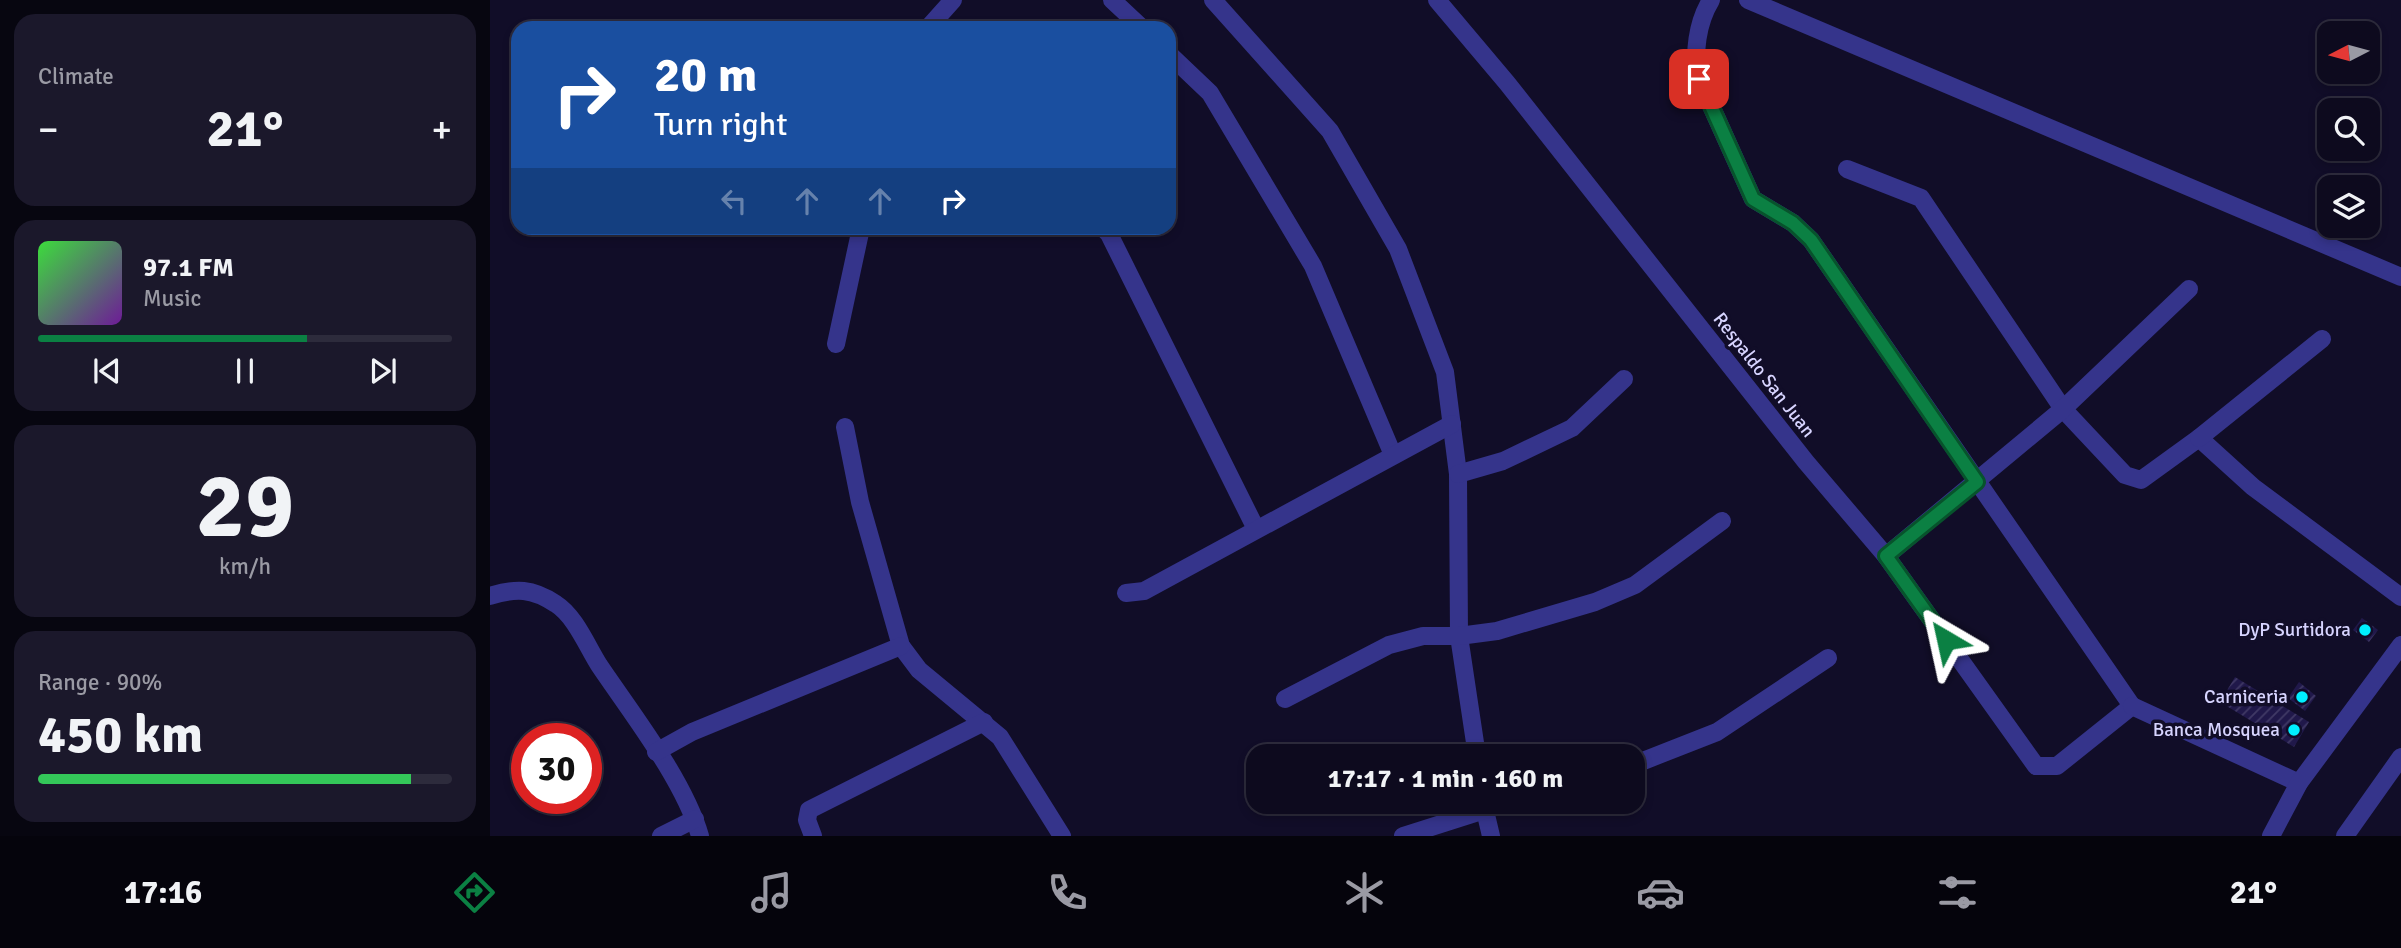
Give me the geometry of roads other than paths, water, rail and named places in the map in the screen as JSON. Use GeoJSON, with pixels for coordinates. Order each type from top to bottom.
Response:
{"type":"FeatureCollection","features":[{"type":"Feature","properties":{"kind":"street"},"geometry":{"type":"LineString","coordinates":[[937,21],[953,0]]}},
{"type":"Feature","properties":{"kind":"street"},"geometry":{"type":"LineString","coordinates":[[1112,0],[1134,21]]}},
{"type":"Feature","properties":{"kind":"street"},"geometry":{"type":"LineString","coordinates":[[1213,0],[1330,131],[1398,249],[1445,372],[1458,474],[1459,636],[1475,744]]}},
{"type":"Feature","properties":{"kind":"street","name":"Respaldo San Juan"},"geometry":{"type":"LineString","coordinates":[[1437,0],[1507,83],[1806,463],[1886,556],[2036,766],[2057,766],[2132,706]]}},
{"type":"Feature","properties":{"kind":"street"},"geometry":{"type":"LineString","coordinates":[[1711,0],[1705,10],[1695,61],[1699,79],[1753,199],[1793,223],[1811,240],[2132,706],[2300,783]]}},
{"type":"Feature","properties":{"kind":"street"},"geometry":{"type":"LineString","coordinates":[[1748,0],[2401,277]]}},
{"type":"Feature","properties":{"kind":"street"},"geometry":{"type":"LineString","coordinates":[[1176,61],[1210,93],[1313,266],[1393,455]]}},
{"type":"Feature","properties":{"kind":"street"},"geometry":{"type":"LineString","coordinates":[[1847,169],[1921,198],[2063,409],[2125,475],[2133,480],[2141,480],[2199,438],[2322,339]]}},
{"type":"Feature","properties":{"kind":"street"},"geometry":{"type":"LineString","coordinates":[[836,344],[859,235]]}},
{"type":"Feature","properties":{"kind":"street"},"geometry":{"type":"LineString","coordinates":[[1109,235],[1256,529]]}},
{"type":"Feature","properties":{"kind":"street"},"geometry":{"type":"LineString","coordinates":[[1886,556],[2063,409],[2189,289]]}},
{"type":"Feature","properties":{"kind":"street"},"geometry":{"type":"LineString","coordinates":[[1458,474],[1503,461],[1573,428],[1624,379]]}},
{"type":"Feature","properties":{"kind":"street"},"geometry":{"type":"LineString","coordinates":[[1126,593],[1144,591],[1452,424]]}},
{"type":"Feature","properties":{"kind":"street"},"geometry":{"type":"LineString","coordinates":[[845,427],[863,513],[901,646],[928,678],[1000,737],[1062,836]]}},
{"type":"Feature","properties":{"kind":"street"},"geometry":{"type":"LineString","coordinates":[[2199,438],[2253,487],[2401,597]]}},
{"type":"Feature","properties":{"kind":"street"},"geometry":{"type":"LineString","coordinates":[[1285,699],[1389,645],[1423,636],[1459,636],[1497,631],[1595,602],[1635,584],[1722,522]]}},
{"type":"Feature","properties":{"kind":"street"},"geometry":{"type":"LineString","coordinates":[[490,596],[522,589],[558,604],[656,752],[698,827],[661,836]]}},
{"type":"Feature","properties":{"kind":"street"},"geometry":{"type":"LineString","coordinates":[[2270,836],[2300,783],[2401,645]]}},
{"type":"Feature","properties":{"kind":"street"},"geometry":{"type":"LineString","coordinates":[[656,752],[692,732],[901,646]]}},
{"type":"Feature","properties":{"kind":"street"},"geometry":{"type":"LineString","coordinates":[[1645,760],[1717,732],[1828,658]]}},
{"type":"Feature","properties":{"kind":"street"},"geometry":{"type":"LineString","coordinates":[[813,836],[807,820],[810,810],[984,722]]}},
{"type":"Feature","properties":{"kind":"street"},"geometry":{"type":"LineString","coordinates":[[2345,836],[2401,757]]}},
{"type":"Feature","properties":{"kind":"street"},"geometry":{"type":"LineString","coordinates":[[1403,836],[1462,814]]}},
{"type":"Feature","properties":{"kind":"street"},"geometry":{"type":"LineString","coordinates":[[1486,814],[1490,836]]}},
{"type":"Feature","properties":{"kind":"place","name":"DyP Surtidora"},"geometry":{"type":"Point","coordinates":[2365,630]}},
{"type":"Feature","properties":{"kind":"place","name":"Carniceria"},"geometry":{"type":"Point","coordinates":[2302,697]}},
{"type":"Feature","properties":{"kind":"place","name":"Banca Mosquea"},"geometry":{"type":"Point","coordinates":[2294,730]}}]}
